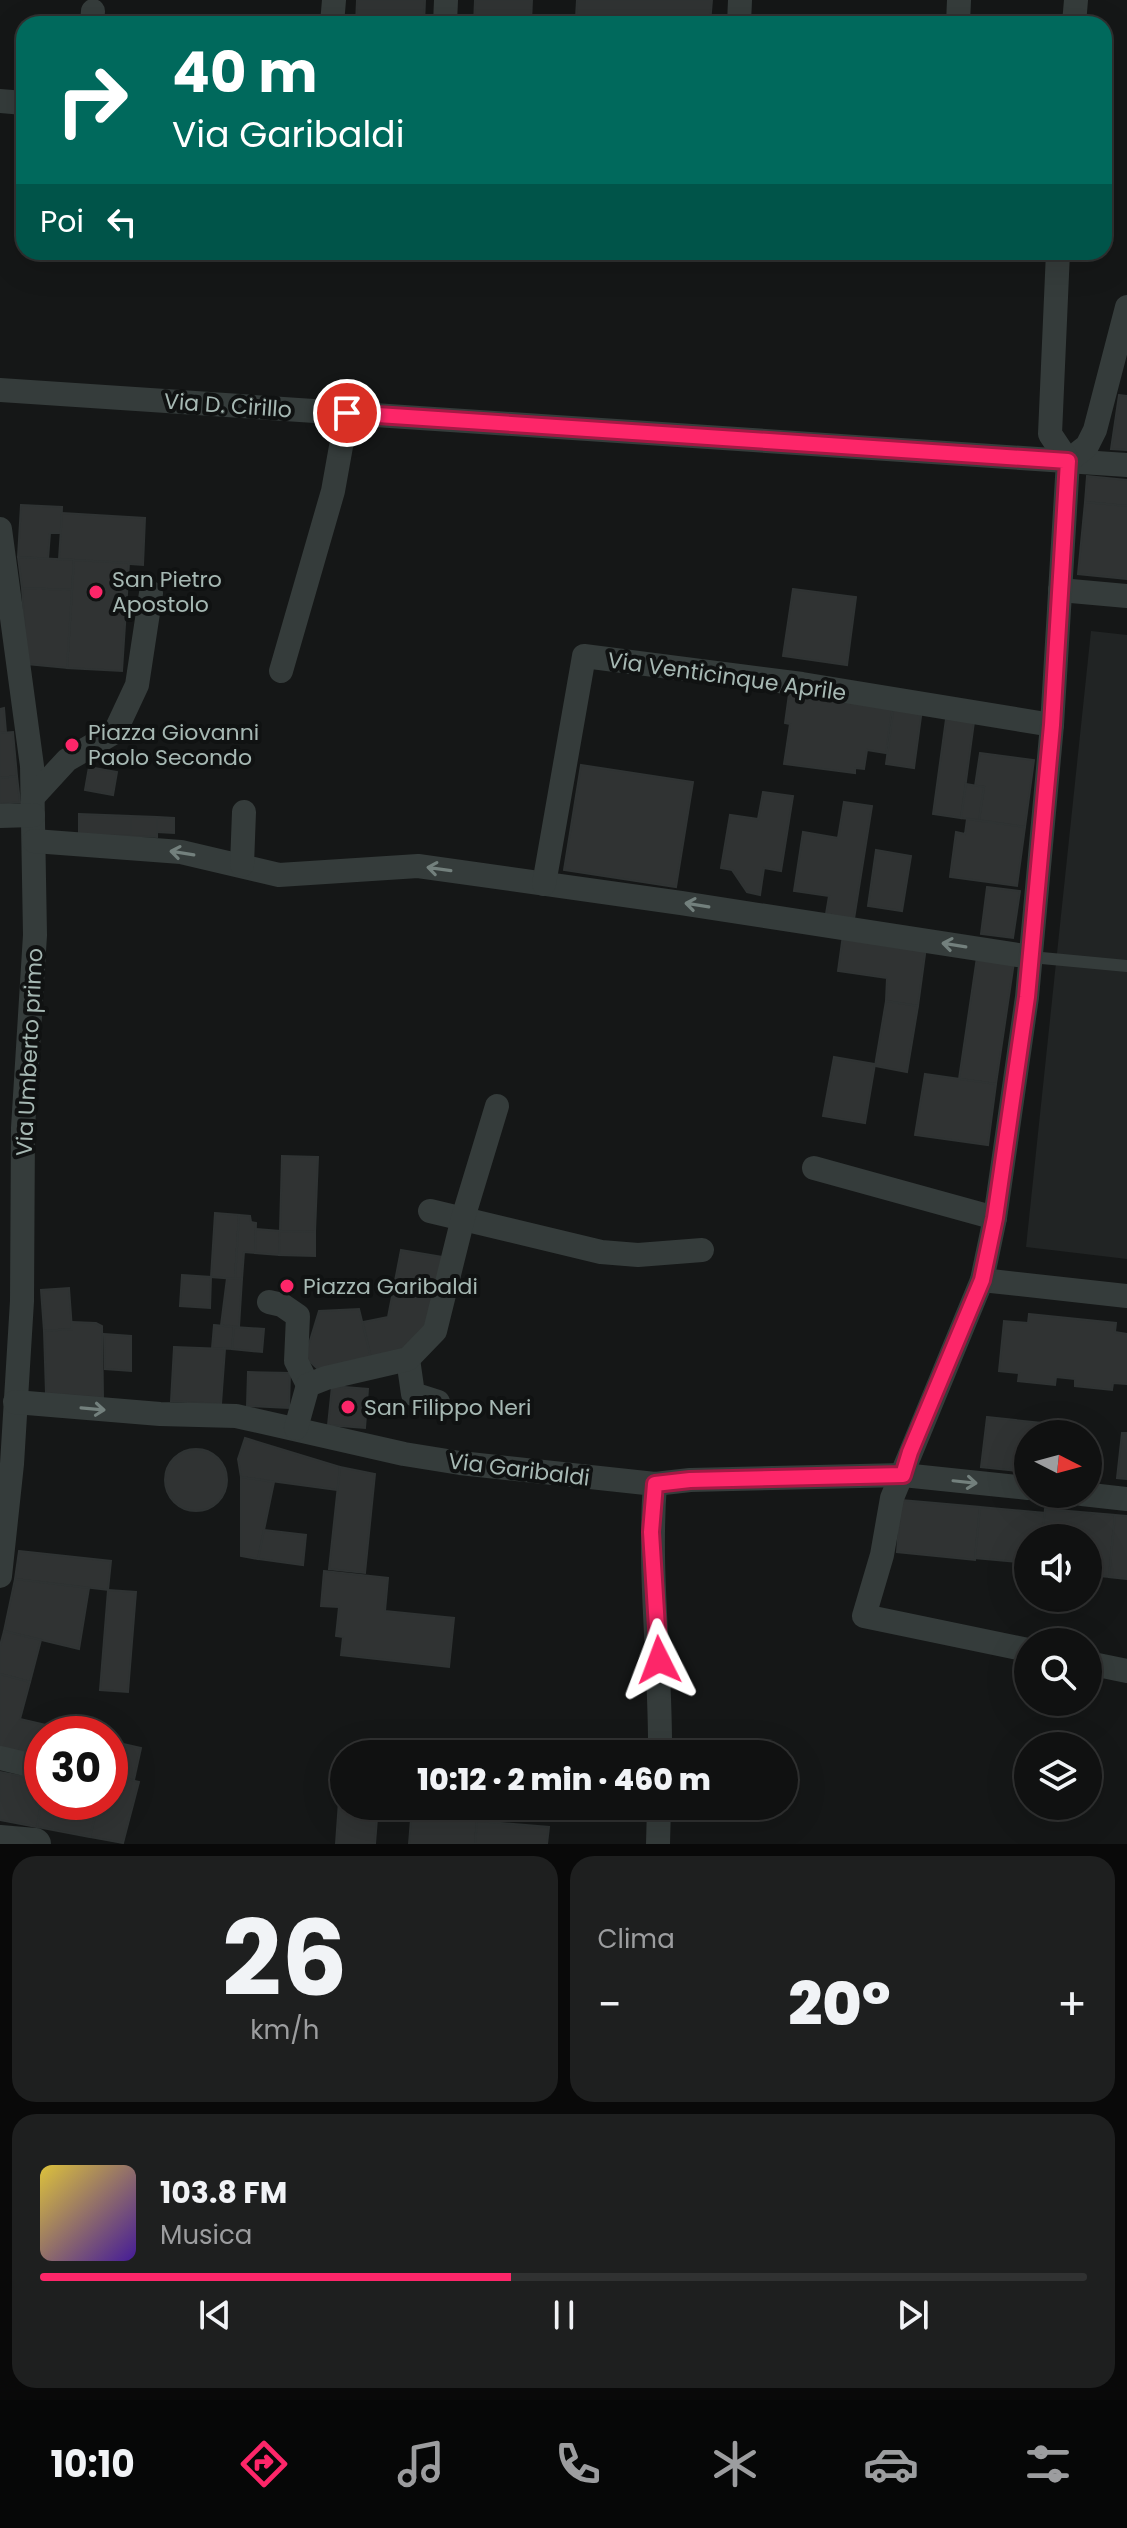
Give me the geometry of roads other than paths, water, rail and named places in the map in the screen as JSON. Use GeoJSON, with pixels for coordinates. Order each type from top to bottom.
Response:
{"type":"FeatureCollection","features":[{"type":"Feature","properties":{"kind":"street"},"geometry":{"type":"LineString","coordinates":[[1014,1647],[864,1616],[882,1555],[892,1498],[982,1280],[995,1218],[1031,957],[1052,725],[1068,461],[1050,434],[1058,260]]}},
{"type":"Feature","properties":{"kind":"street"},"geometry":{"type":"LineString","coordinates":[[1068,461],[1087,446],[1095,430],[1127,307]]}},
{"type":"Feature","properties":{"kind":"street","name":"Via D. Cirillo"},"geometry":{"type":"LineString","coordinates":[[0,390],[1127,465]]}},
{"type":"Feature","properties":{"kind":"street"},"geometry":{"type":"LineString","coordinates":[[281,671],[333,491],[347,413]]}},
{"type":"Feature","properties":{"kind":"street","name":"Via Umberto primo"},"geometry":{"type":"LineString","coordinates":[[0,529],[32,766],[34,841],[34,973],[11,1127],[22,1301],[0,1576]]}},
{"type":"Feature","properties":{"kind":"street"},"geometry":{"type":"LineString","coordinates":[[1060,590],[1127,596]]}},
{"type":"Feature","properties":{"kind":"street"},"geometry":{"type":"LineString","coordinates":[[0,816],[33,806],[67,760],[115,732],[137,685],[151,593]]}},
{"type":"Feature","properties":{"kind":"street","name":"Via Venticinque Aprile"},"geometry":{"type":"LineString","coordinates":[[544,884],[584,656],[802,684],[1052,725]]}},
{"type":"Feature","properties":{"kind":"street"},"geometry":{"type":"LineString","coordinates":[[242,865],[244,812]]}},
{"type":"Feature","properties":{"kind":"street"},"geometry":{"type":"LineString","coordinates":[[34,841],[181,852],[294,876],[418,866],[1031,957]]}},
{"type":"Feature","properties":{"kind":"street"},"geometry":{"type":"LineString","coordinates":[[308,1385],[408,1359],[435,1331],[463,1218],[497,1106]]}},
{"type":"Feature","properties":{"kind":"street"},"geometry":{"type":"LineString","coordinates":[[814,1168],[995,1218]]}},
{"type":"Feature","properties":{"kind":"street"},"geometry":{"type":"LineString","coordinates":[[430,1211],[601,1252],[638,1255],[702,1250]]}},
{"type":"Feature","properties":{"kind":"street"},"geometry":{"type":"LineString","coordinates":[[982,1280],[1127,1296]]}},
{"type":"Feature","properties":{"kind":"street"},"geometry":{"type":"LineString","coordinates":[[269,1302],[282,1305],[298,1316],[296,1361],[308,1385],[296,1428]]}},
{"type":"Feature","properties":{"kind":"street"},"geometry":{"type":"LineString","coordinates":[[408,1359],[413,1394],[438,1402]]}},
{"type":"Feature","properties":{"kind":"street","name":"Via Garibaldi"},"geometry":{"type":"LineString","coordinates":[[15,1402],[160,1414],[236,1416],[404,1454],[655,1484],[690,1480],[903,1475],[1014,1487]]}},
{"type":"Feature","properties":{"kind":"street"},"geometry":{"type":"LineString","coordinates":[[655,1484],[651,1532],[661,1691],[660,1740]]}},
{"type":"Feature","properties":{"kind":"street"},"geometry":{"type":"LineString","coordinates":[[1102,1496],[1127,1499]]}},
{"type":"Feature","properties":{"kind":"street"},"geometry":{"type":"LineString","coordinates":[[1102,1666],[1127,1671]]}},
{"type":"Feature","properties":{"kind":"street"},"geometry":{"type":"LineString","coordinates":[[0,1758],[24,1764]]}},
{"type":"Feature","properties":{"kind":"street"},"geometry":{"type":"LineString","coordinates":[[658,1844],[659,1820]]}},
{"type":"Feature","properties":{"kind":"lane"},"geometry":{"type":"LineString","coordinates":[[1031,957],[1127,966]]}},
{"type":"Feature","properties":{"kind":"place","name":"San Pietro Apostolo"},"geometry":{"type":"Point","coordinates":[96,592]}},
{"type":"Feature","properties":{"kind":"place","name":"Piazza Giovanni Paolo Secondo"},"geometry":{"type":"Point","coordinates":[72,745]}},
{"type":"Feature","properties":{"kind":"place","name":"Piazza Garibaldi"},"geometry":{"type":"Point","coordinates":[287,1286]}},
{"type":"Feature","properties":{"kind":"place","name":"San Filippo Neri"},"geometry":{"type":"Point","coordinates":[348,1407]}}]}
